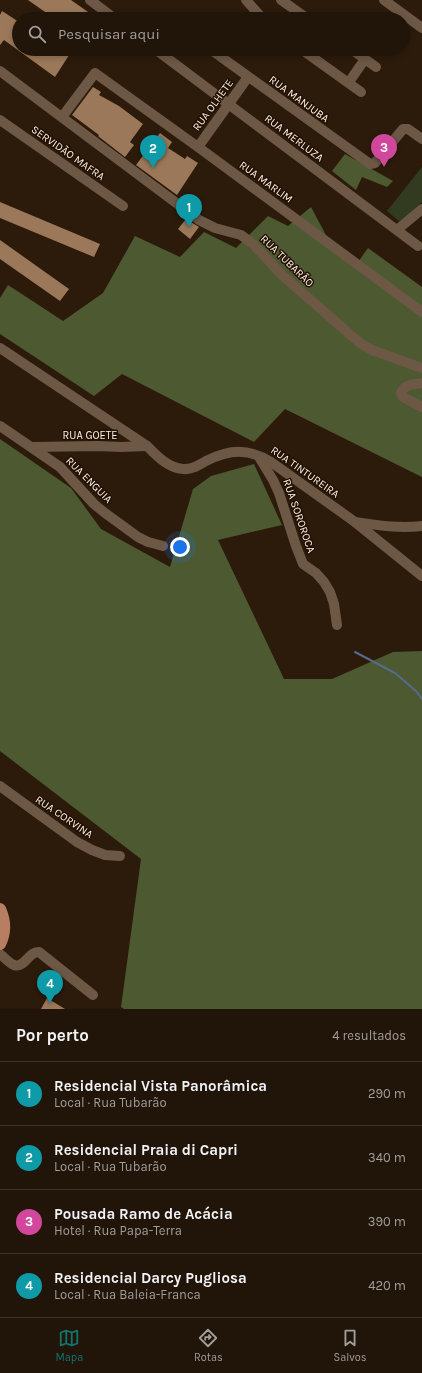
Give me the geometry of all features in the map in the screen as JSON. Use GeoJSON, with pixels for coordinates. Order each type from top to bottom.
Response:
{"type":"FeatureCollection","features":[{"type":"Feature","properties":{"kind":"main road"},"geometry":{"type":"LineString","coordinates":[[0,909],[4,929],[0,944]]}},
{"type":"Feature","properties":{"kind":"street"},"geometry":{"type":"LineString","coordinates":[[90,0],[106,12]]}},
{"type":"Feature","properties":{"kind":"street"},"geometry":{"type":"LineString","coordinates":[[246,0],[257,12]]}},
{"type":"Feature","properties":{"kind":"street"},"geometry":{"type":"LineString","coordinates":[[281,0],[298,12]]}},
{"type":"Feature","properties":{"kind":"street"},"geometry":{"type":"LineString","coordinates":[[384,0],[400,12]]}},
{"type":"Feature","properties":{"kind":"street"},"geometry":{"type":"LineString","coordinates":[[410,19],[422,28]]}},
{"type":"Feature","properties":{"kind":"street","name":"RUA MERLUZA"},"geometry":{"type":"LineString","coordinates":[[164,56],[418,246]]}},
{"type":"Feature","properties":{"kind":"street","name":"RUA MANJUBA"},"geometry":{"type":"LineString","coordinates":[[220,56],[370,164],[375,163],[402,129],[408,129],[422,139]]}},
{"type":"Feature","properties":{"kind":"street"},"geometry":{"type":"LineString","coordinates":[[311,56],[361,92]]}},
{"type":"Feature","properties":{"kind":"street"},"geometry":{"type":"LineString","coordinates":[[361,56],[376,68]]}},
{"type":"Feature","properties":{"kind":"street"},"geometry":{"type":"LineString","coordinates":[[349,82],[365,59]]}},
{"type":"Feature","properties":{"kind":"street","name":"RUA TUBARÃO"},"geometry":{"type":"LineString","coordinates":[[0,71],[199,220],[215,228],[241,236],[253,244],[283,276],[360,344],[372,350],[422,368]]}},
{"type":"Feature","properties":{"kind":"street","name":"RUA MARLIM"},"geometry":{"type":"LineString","coordinates":[[62,117],[95,73],[422,312]]}},
{"type":"Feature","properties":{"kind":"street","name":"RUA OLHETE"},"geometry":{"type":"LineString","coordinates":[[198,147],[248,77]]}},
{"type":"Feature","properties":{"kind":"street","name":"SERVIDÃO MAFRA"},"geometry":{"type":"LineString","coordinates":[[0,120],[123,206]]}},
{"type":"Feature","properties":{"kind":"street"},"geometry":{"type":"LineString","coordinates":[[397,230],[422,209]]}},
{"type":"Feature","properties":{"kind":"street","name":"RUA TINTUREIRA"},"geometry":{"type":"LineString","coordinates":[[0,348],[147,446],[161,460],[171,466],[183,469],[193,468],[225,453],[238,452],[258,455],[271,462],[354,522],[422,576]]}},
{"type":"Feature","properties":{"kind":"street"},"geometry":{"type":"LineString","coordinates":[[422,383],[407,385],[403,388],[401,393],[403,397],[422,407]]}},
{"type":"Feature","properties":{"kind":"street","name":"RUA ENGUIA"},"geometry":{"type":"LineString","coordinates":[[0,426],[60,467],[94,504],[105,513],[138,537],[162,546]]}},
{"type":"Feature","properties":{"kind":"street","name":"RUA GOETE"},"geometry":{"type":"LineString","coordinates":[[32,447],[147,446]]}},
{"type":"Feature","properties":{"kind":"street","name":"RUA SOROROCA"},"geometry":{"type":"LineString","coordinates":[[258,455],[274,480],[303,564],[316,573],[330,592],[334,604],[337,626]]}},
{"type":"Feature","properties":{"kind":"street"},"geometry":{"type":"LineString","coordinates":[[354,522],[397,528],[422,526]]}},
{"type":"Feature","properties":{"kind":"street","name":"RUA CORVINA"},"geometry":{"type":"LineString","coordinates":[[0,786],[76,842],[105,855],[120,856]]}},
{"type":"Feature","properties":{"kind":"street"},"geometry":{"type":"LineString","coordinates":[[0,954],[13,964],[18,965],[35,952],[39,952],[93,995]]}},
{"type":"Feature","properties":{"kind":"green space"},"geometry":{"type":"Polygon","coordinates":[[[345,154],[393,181],[387,187],[362,177],[356,190],[332,171],[345,154]]]}},
{"type":"Feature","properties":{"kind":"green space"},"geometry":{"type":"Polygon","coordinates":[[[422,167],[422,202],[400,222],[387,211],[422,167]]]}},
{"type":"Feature","properties":{"kind":"green space"},"geometry":{"type":"Polygon","coordinates":[[[311,207],[336,254],[356,265],[368,248],[422,287],[422,477],[285,409],[254,442],[122,374],[94,396],[0,334],[0,298],[8,285],[63,321],[103,293],[135,236],[180,257],[204,232],[236,248],[268,216],[288,226],[311,207]]]}},
{"type":"Feature","properties":{"kind":"green space"},"geometry":{"type":"Polygon","coordinates":[[[0,439],[71,488],[101,529],[170,567],[193,489],[211,476],[254,464],[282,525],[218,540],[284,679],[332,679],[393,652],[422,651],[422,1009],[124,1009],[121,1007],[141,859],[0,751],[0,439]]]}},
{"type":"Feature","properties":{"kind":"building"},"geometry":{"type":"Polygon","coordinates":[[[28,0],[71,0],[88,12],[45,12],[28,0]]]}},
{"type":"Feature","properties":{"kind":"building"},"geometry":{"type":"Polygon","coordinates":[[[2,11],[12,17],[12,46],[4,40],[0,45],[0,15],[2,11]]]}},
{"type":"Feature","properties":{"kind":"building"},"geometry":{"type":"Polygon","coordinates":[[[26,56],[68,56],[55,77],[26,56]]]}},
{"type":"Feature","properties":{"kind":"building"},"geometry":{"type":"Polygon","coordinates":[[[93,87],[101,92],[99,95],[119,106],[143,124],[130,142],[134,145],[125,157],[72,115],[93,87]]]}},
{"type":"Feature","properties":{"kind":"building"},"geometry":{"type":"Polygon","coordinates":[[[160,133],[172,142],[168,148],[185,159],[187,156],[198,163],[177,195],[136,165],[160,133]]]}},
{"type":"Feature","properties":{"kind":"building"},"geometry":{"type":"Polygon","coordinates":[[[0,202],[100,244],[94,257],[0,218],[0,202]]]}},
{"type":"Feature","properties":{"kind":"building"},"geometry":{"type":"Polygon","coordinates":[[[186,219],[199,227],[190,239],[178,229],[186,219]]]}},
{"type":"Feature","properties":{"kind":"building"},"geometry":{"type":"Polygon","coordinates":[[[0,240],[69,289],[60,301],[0,259],[0,240]]]}},
{"type":"Feature","properties":{"kind":"building"},"geometry":{"type":"Polygon","coordinates":[[[47,998],[65,1009],[41,1009],[47,998]]]}},
{"type":"Feature","properties":{"kind":"waterway"},"geometry":{"type":"LineString","coordinates":[[355,652],[395,673],[416,691],[422,699]]}},
{"type":"Feature","properties":{"kind":"place","name":"Pousada Ramo de Acácia"},"geometry":{"type":"Point","coordinates":[384,167]}},
{"type":"Feature","properties":{"kind":"place","name":"Residencial Praia di Capri"},"geometry":{"type":"Point","coordinates":[153,168]}},
{"type":"Feature","properties":{"kind":"place","name":"Residencial Vista Panorâmica"},"geometry":{"type":"Point","coordinates":[189,227]}},
{"type":"Feature","properties":{"kind":"place","name":"Residencial Darcy Pugliosa"},"geometry":{"type":"Point","coordinates":[50,1003]}}]}
